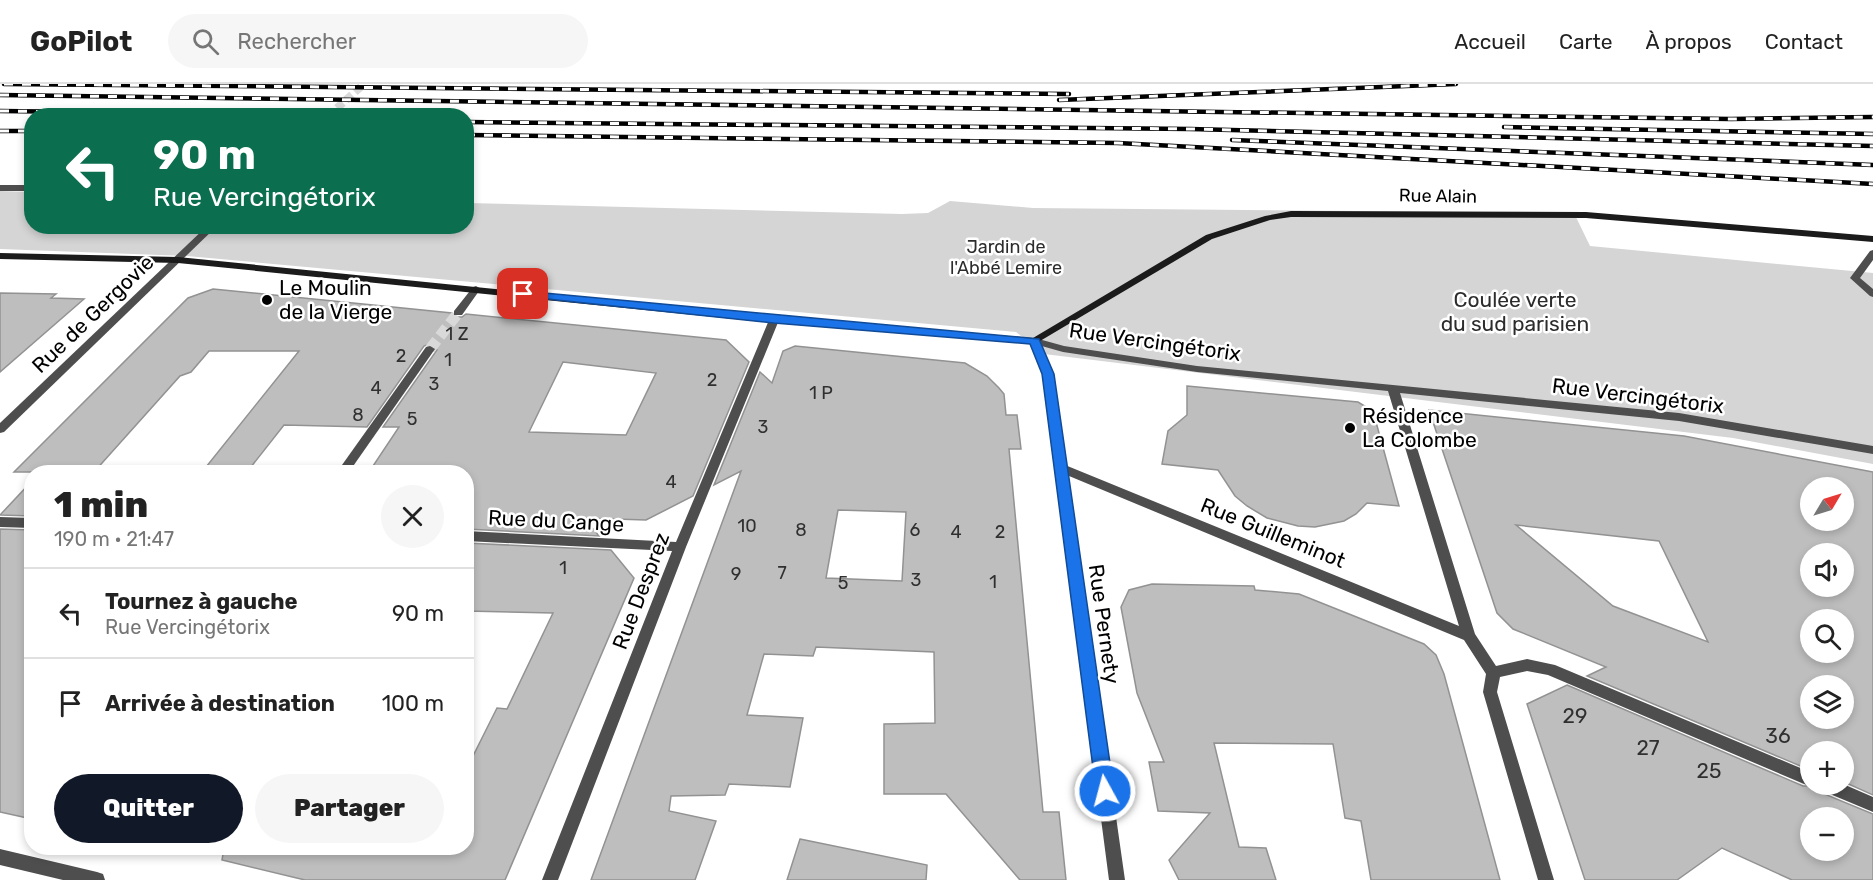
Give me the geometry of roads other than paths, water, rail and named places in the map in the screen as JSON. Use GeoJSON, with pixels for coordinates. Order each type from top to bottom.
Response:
{"type":"FeatureCollection","features":[{"type":"Feature","properties":{"kind":"main road","name":"Rue Alain"},"geometry":{"type":"LineString","coordinates":[[1035,341],[1209,237],[1268,218],[1291,214],[1586,215],[1873,239]]}},
{"type":"Feature","properties":{"kind":"main road","name":"Rue Vercingétorix"},"geometry":{"type":"LineString","coordinates":[[0,256],[178,260],[774,320],[1035,341]]}},
{"type":"Feature","properties":{"kind":"street"},"geometry":{"type":"LineString","coordinates":[[0,188],[24,188]]}},
{"type":"Feature","properties":{"kind":"street","name":"Rue de Gergovie"},"geometry":{"type":"LineString","coordinates":[[0,429],[205,234]]}},
{"type":"Feature","properties":{"kind":"street"},"geometry":{"type":"LineString","coordinates":[[1873,253],[1855,278],[1873,294]]}},
{"type":"Feature","properties":{"kind":"street"},"geometry":{"type":"LineString","coordinates":[[458,313],[476,290]]}},
{"type":"Feature","properties":{"kind":"street","name":"Rue Desprez"},"geometry":{"type":"LineString","coordinates":[[550,880],[680,548],[774,320]]}},
{"type":"Feature","properties":{"kind":"street","name":"Rue Vercingétorix"},"geometry":{"type":"LineString","coordinates":[[1035,341],[1063,349],[1197,369],[1679,417],[1873,450]]}},
{"type":"Feature","properties":{"kind":"street","name":"Rue Pernety"},"geometry":{"type":"LineString","coordinates":[[1035,341],[1048,374],[1117,880]]}},
{"type":"Feature","properties":{"kind":"street"},"geometry":{"type":"LineString","coordinates":[[348,465],[430,349]]}},
{"type":"Feature","properties":{"kind":"street"},"geometry":{"type":"LineString","coordinates":[[1393,389],[1469,636],[1493,673],[1490,692],[1546,880]]}},
{"type":"Feature","properties":{"kind":"street","name":"Rue Guilleminot"},"geometry":{"type":"LineString","coordinates":[[1061,468],[1469,636]]}},
{"type":"Feature","properties":{"kind":"street"},"geometry":{"type":"LineString","coordinates":[[0,522],[24,523]]}},
{"type":"Feature","properties":{"kind":"street","name":"Rue du Cange"},"geometry":{"type":"LineString","coordinates":[[474,536],[680,548]]}},
{"type":"Feature","properties":{"kind":"street"},"geometry":{"type":"LineString","coordinates":[[1493,673],[1527,665],[1550,669],[1800,775]]}},
{"type":"Feature","properties":{"kind":"street"},"geometry":{"type":"LineString","coordinates":[[1850,795],[1873,805]]}},
{"type":"Feature","properties":{"kind":"street"},"geometry":{"type":"LineString","coordinates":[[0,857],[97,880]]}},
{"type":"Feature","properties":{"kind":"tunnel"},"geometry":{"type":"LineString","coordinates":[[337,108],[364,84]]}},
{"type":"Feature","properties":{"kind":"tunnel"},"geometry":{"type":"LineString","coordinates":[[430,349],[458,313]]}},
{"type":"Feature","properties":{"kind":"railway"},"geometry":{"type":"LineString","coordinates":[[4,84],[1069,94]]}},
{"type":"Feature","properties":{"kind":"railway"},"geometry":{"type":"LineString","coordinates":[[1059,100],[1456,84]]}},
{"type":"Feature","properties":{"kind":"railway"},"geometry":{"type":"LineString","coordinates":[[0,95],[1731,119],[1873,117]]}},
{"type":"Feature","properties":{"kind":"railway"},"geometry":{"type":"LineString","coordinates":[[0,111],[24,111]]}},
{"type":"Feature","properties":{"kind":"railway"},"geometry":{"type":"LineString","coordinates":[[474,122],[1190,129],[1873,146]]}},
{"type":"Feature","properties":{"kind":"railway"},"geometry":{"type":"LineString","coordinates":[[1504,127],[1873,134]]}},
{"type":"Feature","properties":{"kind":"railway"},"geometry":{"type":"LineString","coordinates":[[0,131],[24,131]]}},
{"type":"Feature","properties":{"kind":"railway"},"geometry":{"type":"LineString","coordinates":[[474,135],[1118,143],[1873,184]]}},
{"type":"Feature","properties":{"kind":"railway"},"geometry":{"type":"LineString","coordinates":[[1232,140],[1873,165]]}},
{"type":"Feature","properties":{"kind":"place","name":"Le Moulin de la Vierge"},"geometry":{"type":"Point","coordinates":[267,300]}},
{"type":"Feature","properties":{"kind":"place","name":"Résidence La Colombe"},"geometry":{"type":"Point","coordinates":[1350,428]}},
{"type":"Feature","properties":{"kind":"park label","name":"Jardin de l'Abbé Lemire"},"geometry":{"type":"Point","coordinates":[1006,258]}},
{"type":"Feature","properties":{"kind":"park label","name":"Coulée verte du sud parisien"},"geometry":{"type":"Point","coordinates":[1515,312]}}]}
